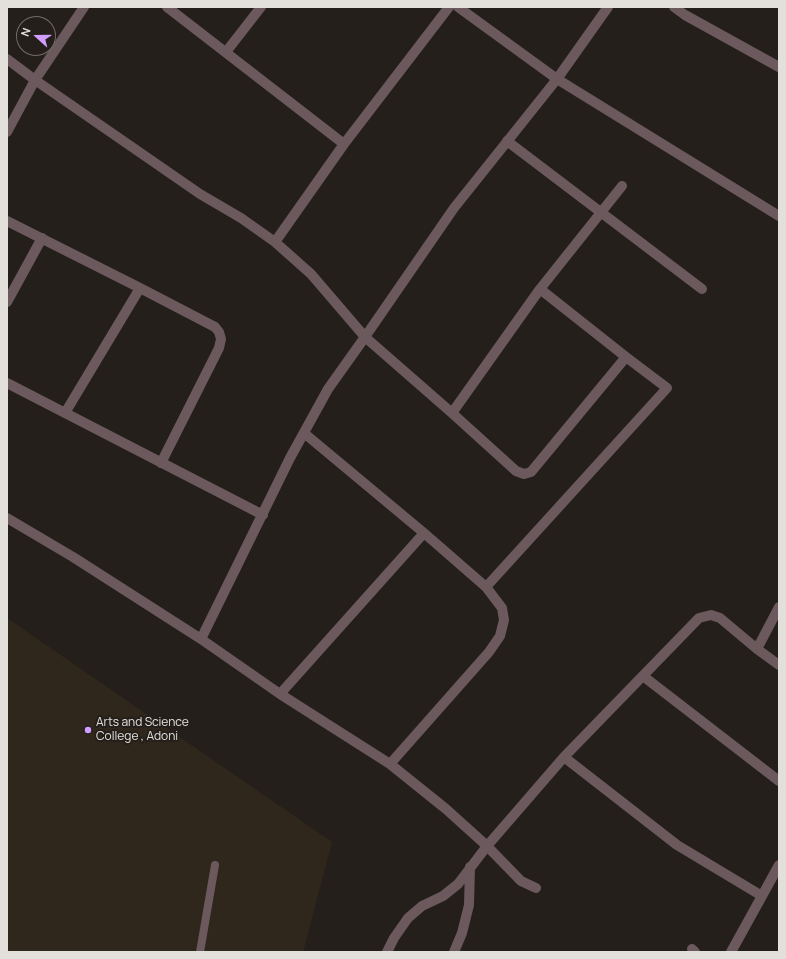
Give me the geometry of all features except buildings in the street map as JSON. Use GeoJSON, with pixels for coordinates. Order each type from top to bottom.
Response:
{"type":"FeatureCollection","features":[{"type":"Feature","properties":{"kind":"street"},"geometry":{"type":"LineString","coordinates":[[7,132],[35,80],[84,7]]}},
{"type":"Feature","properties":{"kind":"street"},"geometry":{"type":"LineString","coordinates":[[167,7],[344,144]]}},
{"type":"Feature","properties":{"kind":"street"},"geometry":{"type":"LineString","coordinates":[[226,52],[261,7]]}},
{"type":"Feature","properties":{"kind":"street"},"geometry":{"type":"LineString","coordinates":[[275,242],[344,144],[449,7]]}},
{"type":"Feature","properties":{"kind":"street"},"geometry":{"type":"LineString","coordinates":[[458,7],[557,79],[779,216]]}},
{"type":"Feature","properties":{"kind":"street"},"geometry":{"type":"LineString","coordinates":[[201,639],[290,458],[328,389],[454,208],[557,79],[608,7]]}},
{"type":"Feature","properties":{"kind":"street"},"geometry":{"type":"LineString","coordinates":[[674,7],[685,15],[778,66]]}},
{"type":"Feature","properties":{"kind":"street"},"geometry":{"type":"LineString","coordinates":[[7,59],[200,194],[241,218],[275,242],[311,274],[365,336],[452,412],[516,471],[524,474],[531,472],[626,357]]}},
{"type":"Feature","properties":{"kind":"street"},"geometry":{"type":"LineString","coordinates":[[507,141],[702,290]]}},
{"type":"Feature","properties":{"kind":"street"},"geometry":{"type":"LineString","coordinates":[[452,412],[540,290],[622,186]]}},
{"type":"Feature","properties":{"kind":"street"},"geometry":{"type":"LineString","coordinates":[[7,221],[215,327],[219,332],[221,339],[219,348],[162,464]]}},
{"type":"Feature","properties":{"kind":"street"},"geometry":{"type":"LineString","coordinates":[[7,302],[42,238]]}},
{"type":"Feature","properties":{"kind":"street"},"geometry":{"type":"LineString","coordinates":[[65,414],[140,288]]}},
{"type":"Feature","properties":{"kind":"street"},"geometry":{"type":"LineString","coordinates":[[486,587],[667,388],[540,290]]}},
{"type":"Feature","properties":{"kind":"street"},"geometry":{"type":"LineString","coordinates":[[7,383],[263,515]]}},
{"type":"Feature","properties":{"kind":"street"},"geometry":{"type":"LineString","coordinates":[[304,433],[486,587],[502,608],[504,620],[500,636],[489,652],[390,764]]}},
{"type":"Feature","properties":{"kind":"street"},"geometry":{"type":"LineString","coordinates":[[7,518],[73,557],[201,639],[280,694],[390,764],[446,809],[521,881],[536,888]]}},
{"type":"Feature","properties":{"kind":"street"},"geometry":{"type":"LineString","coordinates":[[280,694],[424,533]]}},
{"type":"Feature","properties":{"kind":"street"},"geometry":{"type":"LineString","coordinates":[[757,649],[779,607]]}},
{"type":"Feature","properties":{"kind":"street"},"geometry":{"type":"LineString","coordinates":[[387,952],[394,938],[408,918],[422,906],[443,896],[458,884],[486,846],[564,757],[699,618],[711,615],[720,618],[779,665]]}},
{"type":"Feature","properties":{"kind":"street"},"geometry":{"type":"LineString","coordinates":[[643,676],[779,781]]}},
{"type":"Feature","properties":{"kind":"street"},"geometry":{"type":"LineString","coordinates":[[564,757],[677,845],[762,896]]}},
{"type":"Feature","properties":{"kind":"street"},"geometry":{"type":"LineString","coordinates":[[731,952],[779,865]]}},
{"type":"Feature","properties":{"kind":"street"},"geometry":{"type":"LineString","coordinates":[[454,952],[462,933],[469,905],[470,868]]}},
{"type":"Feature","properties":{"kind":"lane"},"geometry":{"type":"LineString","coordinates":[[200,952],[215,865]]}},
{"type":"Feature","properties":{"kind":"shaded area","name":"Arts and Science College , Adoni"},"geometry":{"type":"Polygon","coordinates":[[[7,618],[332,842],[303,952],[7,952],[7,618]]]}},
{"type":"Feature","properties":{"kind":"place","name":"Arts and Science College , Adoni"},"geometry":{"type":"Point","coordinates":[88,730]}}]}
